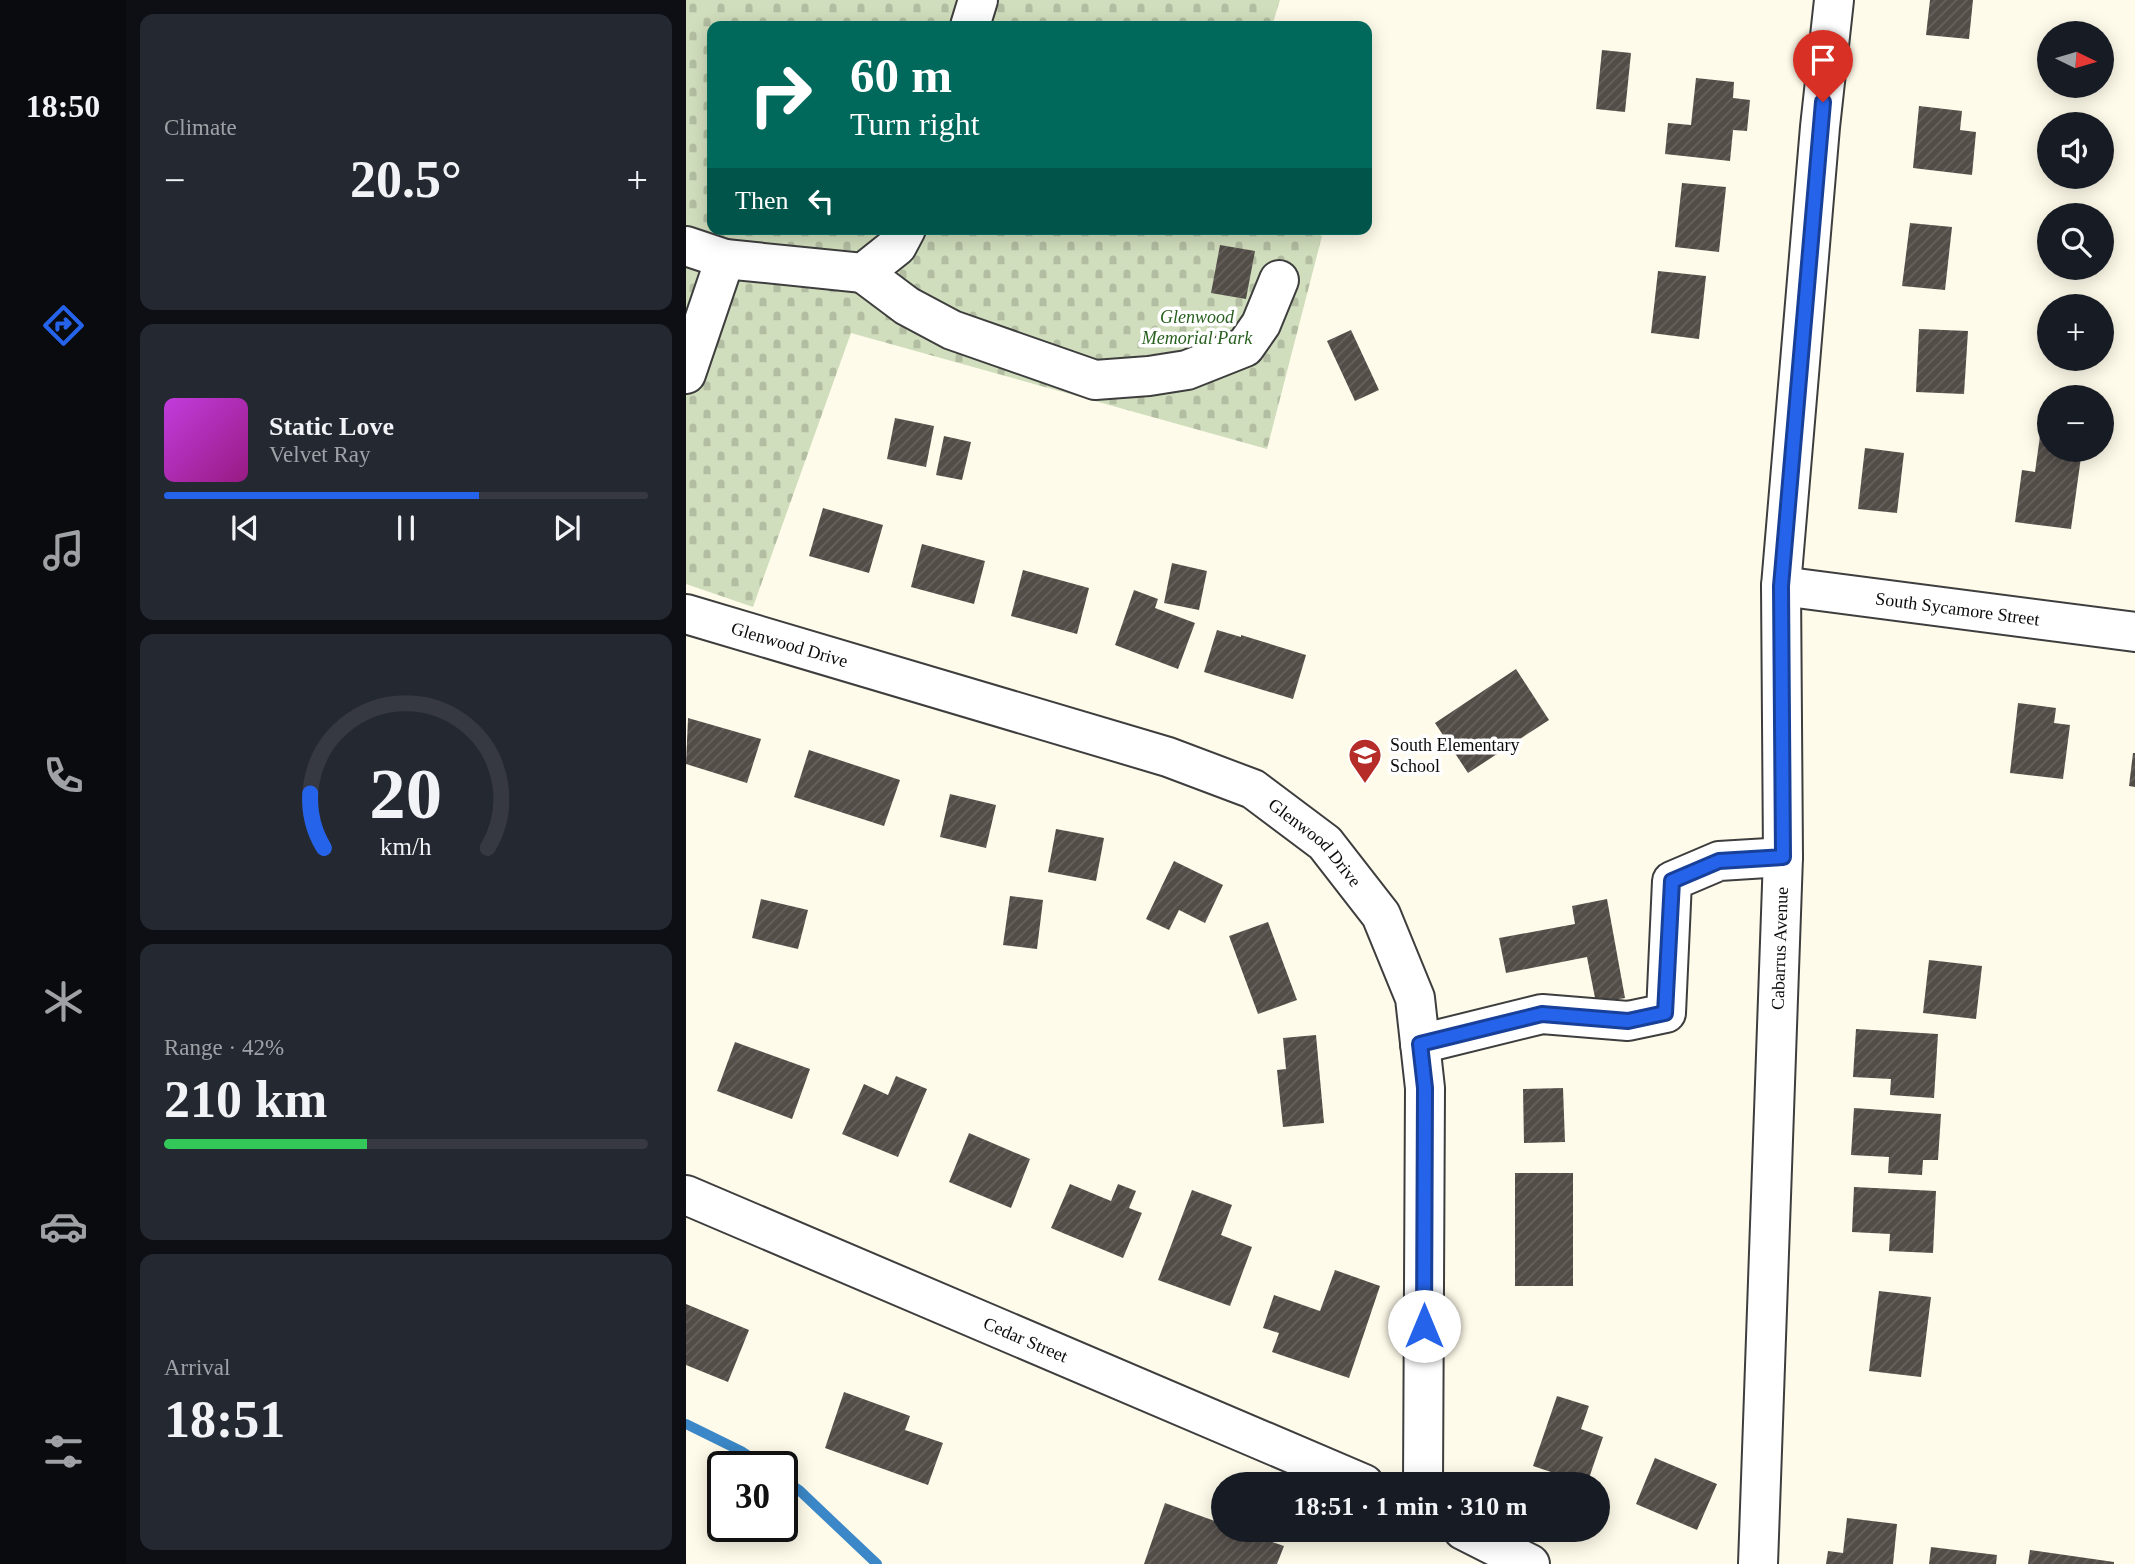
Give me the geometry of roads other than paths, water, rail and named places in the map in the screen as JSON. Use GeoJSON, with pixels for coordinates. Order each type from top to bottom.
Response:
{"type":"FeatureCollection","features":[{"type":"Feature","properties":{"kind":"street"},"geometry":{"type":"LineString","coordinates":[[972,21],[978,0]]}},
{"type":"Feature","properties":{"kind":"street","name":"Cabarrus Avenue"},"geometry":{"type":"LineString","coordinates":[[1758,1564],[1783,857],[1781,586],[1820,127],[1834,0]]}},
{"type":"Feature","properties":{"kind":"street"},"geometry":{"type":"LineString","coordinates":[[863,273],[897,246],[903,235]]}},
{"type":"Feature","properties":{"kind":"street"},"geometry":{"type":"LineString","coordinates":[[686,246],[725,259],[863,273],[907,306],[952,330],[1095,380],[1187,370],[1245,347],[1261,324],[1279,280]]}},
{"type":"Feature","properties":{"kind":"street"},"geometry":{"type":"LineString","coordinates":[[686,374],[725,259]]}},
{"type":"Feature","properties":{"kind":"street","name":"South Sycamore Street"},"geometry":{"type":"LineString","coordinates":[[1781,586],[2135,632]]}},
{"type":"Feature","properties":{"kind":"street","name":"Glenwood Drive"},"geometry":{"type":"LineString","coordinates":[[686,614],[1168,757],[1253,789],[1325,843],[1381,915],[1415,998],[1425,1088],[1423,1472]]}},
{"type":"Feature","properties":{"kind":"street"},"geometry":{"type":"LineString","coordinates":[[1420,1044],[1542,1014],[1628,1021],[1665,1013],[1672,881],[1719,861],[1783,857]]}},
{"type":"Feature","properties":{"kind":"street","name":"Cedar Street"},"geometry":{"type":"LineString","coordinates":[[686,1195],[1336,1472]]}},
{"type":"Feature","properties":{"kind":"street"},"geometry":{"type":"LineString","coordinates":[[1487,1542],[1530,1564]]}},
{"type":"Feature","properties":{"kind":"waterway"},"geometry":{"type":"LineString","coordinates":[[686,1424],[741,1451]]}},
{"type":"Feature","properties":{"kind":"waterway"},"geometry":{"type":"LineString","coordinates":[[798,1489],[877,1564]]}},
{"type":"Feature","properties":{"kind":"place","name":"South Elementary School"},"geometry":{"type":"Point","coordinates":[1365,785]}},
{"type":"Feature","properties":{"kind":"park label","name":"Glenwood Memorial Park"},"geometry":{"type":"Point","coordinates":[1197,327]}}]}
